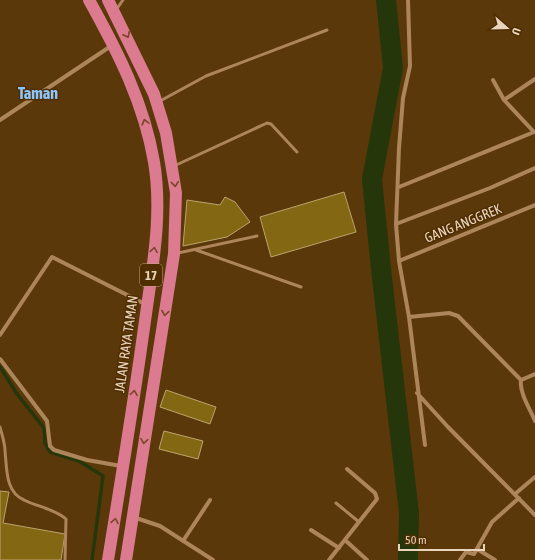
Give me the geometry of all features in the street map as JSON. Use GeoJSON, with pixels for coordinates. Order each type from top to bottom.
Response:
{"type":"FeatureCollection","features":[{"type":"Feature","properties":{"kind":"highway","name":"JALAN RAYA TAMAN"},"geometry":{"type":"LineString","coordinates":[[89,0],[114,44],[131,80],[140,106],[154,162],[157,190],[157,222],[147,306],[108,560]]}},
{"type":"Feature","properties":{"kind":"highway","name":"17"},"geometry":{"type":"LineString","coordinates":[[108,0],[145,72],[157,102],[173,167],[176,193],[174,254],[126,560]]}},
{"type":"Feature","properties":{"kind":"street"},"geometry":{"type":"LineString","coordinates":[[408,0],[410,66],[403,98],[399,148],[399,187],[396,224],[399,261],[409,317],[424,445]]}},
{"type":"Feature","properties":{"kind":"street"},"geometry":{"type":"LineString","coordinates":[[0,120],[114,44]]}},
{"type":"Feature","properties":{"kind":"street"},"geometry":{"type":"LineString","coordinates":[[504,100],[535,79]]}},
{"type":"Feature","properties":{"kind":"street"},"geometry":{"type":"LineString","coordinates":[[399,187],[535,133],[504,100],[493,80]]}},
{"type":"Feature","properties":{"kind":"street"},"geometry":{"type":"LineString","coordinates":[[396,224],[490,188],[535,168]]}},
{"type":"Feature","properties":{"kind":"street","name":"GANG ANGGREK"},"geometry":{"type":"LineString","coordinates":[[399,261],[535,205]]}},
{"type":"Feature","properties":{"kind":"street"},"geometry":{"type":"LineString","coordinates":[[0,335],[52,257],[147,306]]}},
{"type":"Feature","properties":{"kind":"street"},"geometry":{"type":"LineString","coordinates":[[409,317],[450,313],[458,316],[522,380],[523,392],[535,421]]}},
{"type":"Feature","properties":{"kind":"street"},"geometry":{"type":"LineString","coordinates":[[0,359],[47,421],[50,446],[54,450],[87,460],[123,467]]}},
{"type":"Feature","properties":{"kind":"street"},"geometry":{"type":"LineString","coordinates":[[522,380],[535,374]]}},
{"type":"Feature","properties":{"kind":"street"},"geometry":{"type":"LineString","coordinates":[[417,393],[448,427],[535,515]]}},
{"type":"Feature","properties":{"kind":"street"},"geometry":{"type":"LineString","coordinates":[[329,560],[377,499],[377,496],[347,469]]}},
{"type":"Feature","properties":{"kind":"street"},"geometry":{"type":"LineString","coordinates":[[515,494],[535,477]]}},
{"type":"Feature","properties":{"kind":"street"},"geometry":{"type":"LineString","coordinates":[[460,560],[466,552],[474,555],[492,522],[519,498]]}},
{"type":"Feature","properties":{"kind":"street"},"geometry":{"type":"LineString","coordinates":[[183,541],[210,500]]}},
{"type":"Feature","properties":{"kind":"street"},"geometry":{"type":"LineString","coordinates":[[132,517],[160,526],[214,560]]}},
{"type":"Feature","properties":{"kind":"street"},"geometry":{"type":"LineString","coordinates":[[311,530],[339,548]]}},
{"type":"Feature","properties":{"kind":"street"},"geometry":{"type":"LineString","coordinates":[[345,540],[367,560]]}},
{"type":"Feature","properties":{"kind":"street"},"geometry":{"type":"LineString","coordinates":[[477,550],[495,560]]}},
{"type":"Feature","properties":{"kind":"lane"},"geometry":{"type":"LineString","coordinates":[[115,12],[123,0]]}},
{"type":"Feature","properties":{"kind":"lane"},"geometry":{"type":"LineString","coordinates":[[157,102],[206,76],[327,30]]}},
{"type":"Feature","properties":{"kind":"lane"},"geometry":{"type":"LineString","coordinates":[[173,167],[267,123],[271,124],[297,152]]}},
{"type":"Feature","properties":{"kind":"lane"},"geometry":{"type":"LineString","coordinates":[[174,254],[257,236]]}},
{"type":"Feature","properties":{"kind":"lane"},"geometry":{"type":"LineString","coordinates":[[196,250],[301,287]]}},
{"type":"Feature","properties":{"kind":"lane"},"geometry":{"type":"LineString","coordinates":[[0,427],[5,450],[6,470],[15,494],[22,500],[61,515],[66,519],[65,560]]}},
{"type":"Feature","properties":{"kind":"lane"},"geometry":{"type":"LineString","coordinates":[[336,503],[359,522]]}},
{"type":"Feature","properties":{"kind":"building"},"geometry":{"type":"Polygon","coordinates":[[[344,192],[356,232],[271,257],[260,217],[344,192]]]}},
{"type":"Feature","properties":{"kind":"building"},"geometry":{"type":"Polygon","coordinates":[[[225,197],[235,202],[250,222],[227,237],[183,246],[187,200],[220,205],[225,197]]]}},
{"type":"Feature","properties":{"kind":"building"},"geometry":{"type":"Polygon","coordinates":[[[166,390],[216,407],[210,424],[160,407],[166,390]]]}},
{"type":"Feature","properties":{"kind":"building"},"geometry":{"type":"Polygon","coordinates":[[[164,431],[203,441],[198,459],[159,449],[164,431]]]}},
{"type":"Feature","properties":{"kind":"building"},"geometry":{"type":"Polygon","coordinates":[[[0,491],[9,492],[3,523],[65,534],[61,560],[0,560],[0,491]]]}},
{"type":"Feature","properties":{"kind":"waterway"},"geometry":{"type":"LineString","coordinates":[[386,0],[393,68],[372,179],[409,513],[408,560]]}},
{"type":"Feature","properties":{"kind":"waterway"},"geometry":{"type":"LineString","coordinates":[[0,367],[17,394],[44,428],[45,443],[50,452],[79,461],[103,476],[92,560]]}},
{"type":"Feature","properties":{"kind":"district","name":"Taman"},"geometry":{"type":"Point","coordinates":[38,93]}}]}
